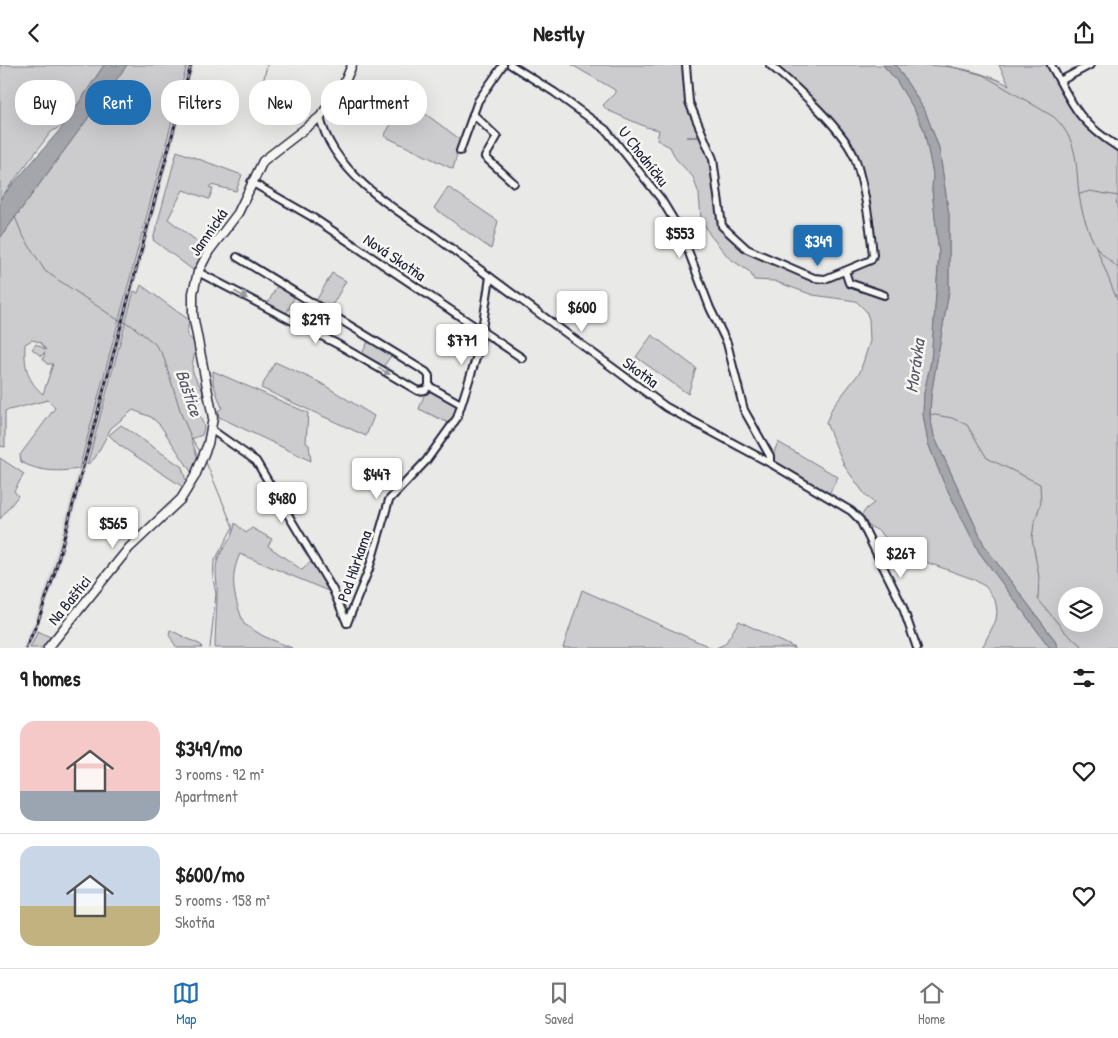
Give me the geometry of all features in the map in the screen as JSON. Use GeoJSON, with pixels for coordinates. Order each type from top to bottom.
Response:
{"type":"FeatureCollection","features":[{"type":"Feature","properties":{"kind":"main road","name":"Jamnická"},"geometry":{"type":"LineString","coordinates":[[204,455],[212,430],[211,404],[193,315],[193,293],[198,272],[209,251],[238,213],[251,183],[266,157],[320,117],[344,84],[352,65]]}},
{"type":"Feature","properties":{"kind":"main road","name":"Na Baštici"},"geometry":{"type":"LineString","coordinates":[[48,648],[125,553],[181,499],[204,455]]}},
{"type":"Feature","properties":{"kind":"street"},"geometry":{"type":"LineString","coordinates":[[460,151],[478,101],[503,65]]}},
{"type":"Feature","properties":{"kind":"street","name":"U Chodníčku"},"geometry":{"type":"LineString","coordinates":[[511,65],[554,92],[606,130],[661,199],[680,233],[731,358],[744,410],[770,456],[770,463]]}},
{"type":"Feature","properties":{"kind":"street"},"geometry":{"type":"LineString","coordinates":[[686,65],[689,102],[713,159],[719,220],[726,232],[747,249],[814,278],[825,279],[871,260],[873,255],[856,161],[838,133],[819,110],[770,65]]}},
{"type":"Feature","properties":{"kind":"street"},"geometry":{"type":"LineString","coordinates":[[1051,65],[1081,117],[1118,147]]}},
{"type":"Feature","properties":{"kind":"street"},"geometry":{"type":"LineString","coordinates":[[1060,81],[1079,68],[1090,65]]}},
{"type":"Feature","properties":{"kind":"street"},"geometry":{"type":"LineString","coordinates":[[474,114],[497,137],[485,157],[514,183]]}},
{"type":"Feature","properties":{"kind":"street","name":"Skotňa"},"geometry":{"type":"LineString","coordinates":[[320,117],[334,154],[395,210],[490,277],[666,407],[835,500],[860,520],[902,605],[916,648]]}},
{"type":"Feature","properties":{"kind":"street","name":"Nová Skotňa"},"geometry":{"type":"LineString","coordinates":[[251,183],[317,220],[482,333],[522,358]]}},
{"type":"Feature","properties":{"kind":"street"},"geometry":{"type":"LineString","coordinates":[[198,272],[339,345],[418,391],[425,390],[429,386],[429,376],[426,371],[237,257]]}},
{"type":"Feature","properties":{"kind":"street"},"geometry":{"type":"LineString","coordinates":[[846,271],[849,283],[884,295]]}},
{"type":"Feature","properties":{"kind":"street","name":"Pod Hůrkama"},"geometry":{"type":"LineString","coordinates":[[212,430],[256,461],[333,590],[348,623],[369,569],[389,500],[426,461],[452,427],[461,404],[482,333],[490,277]]}},
{"type":"Feature","properties":{"kind":"street"},"geometry":{"type":"LineString","coordinates":[[429,386],[461,404]]}},
{"type":"Feature","properties":{"kind":"shaded area"},"geometry":{"type":"Polygon","coordinates":[[[0,65],[104,65],[94,80],[85,80],[85,94],[75,109],[75,80],[15,80],[15,125],[63,125],[51,132],[0,199],[0,65]]]}},
{"type":"Feature","properties":{"kind":"shaded area"},"geometry":{"type":"Polygon","coordinates":[[[104,65],[127,65],[116,80],[94,80],[104,65]]]}},
{"type":"Feature","properties":{"kind":"shaded area"},"geometry":{"type":"Polygon","coordinates":[[[127,65],[187,65],[183,80],[161,80],[161,125],[171,125],[79,469],[49,470],[35,468],[21,462],[20,455],[55,408],[48,400],[5,411],[5,447],[0,446],[0,238],[85,122],[85,125],[151,125],[151,80],[116,80],[127,65]],[[32,340],[25,344],[26,366],[30,378],[43,394],[53,364],[47,364],[43,359],[45,352],[41,356],[32,349],[36,344],[46,350],[40,342],[32,340]]]}},
{"type":"Feature","properties":{"kind":"shaded area"},"geometry":{"type":"Polygon","coordinates":[[[187,65],[194,65],[190,80],[183,80],[187,65]]]}},
{"type":"Feature","properties":{"kind":"shaded area"},"geometry":{"type":"Polygon","coordinates":[[[572,65],[684,65],[685,91],[715,167],[723,221],[727,230],[755,250],[819,276],[838,277],[875,257],[851,147],[809,95],[774,65],[883,65],[896,80],[914,109],[924,130],[933,174],[932,190],[939,254],[931,361],[924,393],[923,414],[928,443],[943,481],[979,552],[1050,648],[982,648],[996,620],[997,611],[995,600],[986,587],[973,579],[923,561],[888,540],[879,531],[867,525],[860,518],[866,509],[874,503],[866,496],[845,467],[826,423],[832,408],[860,372],[870,341],[869,319],[866,311],[856,301],[813,295],[774,281],[754,280],[750,272],[729,258],[710,235],[701,218],[699,194],[693,177],[676,159],[670,147],[657,140],[659,130],[646,127],[607,110],[603,105],[615,93],[615,90],[572,65]]]}},
{"type":"Feature","properties":{"kind":"shaded area"},"geometry":{"type":"Polygon","coordinates":[[[883,65],[896,65],[925,111],[939,148],[949,215],[949,291],[931,395],[930,416],[934,436],[985,547],[1054,639],[1058,648],[1050,648],[979,552],[943,481],[928,443],[923,414],[924,393],[931,361],[939,254],[932,190],[933,174],[924,130],[914,109],[896,80],[883,65]]]}},
{"type":"Feature","properties":{"kind":"shaded area"},"geometry":{"type":"Polygon","coordinates":[[[896,65],[954,67],[980,73],[1009,85],[999,65],[1050,65],[1075,113],[1118,149],[1118,198],[1116,203],[1118,203],[1118,648],[1058,648],[1054,639],[985,547],[934,436],[930,416],[931,395],[949,291],[949,215],[939,148],[925,111],[896,65]]]}},
{"type":"Feature","properties":{"kind":"shaded area"},"geometry":{"type":"Polygon","coordinates":[[[85,94],[85,122],[0,238],[0,199],[64,125],[75,125],[75,109],[85,94]]]}},
{"type":"Feature","properties":{"kind":"shaded area"},"geometry":{"type":"Polygon","coordinates":[[[427,115],[461,140],[453,169],[384,136],[391,125],[427,125],[427,115]]]}},
{"type":"Feature","properties":{"kind":"shaded area"},"geometry":{"type":"Polygon","coordinates":[[[171,125],[178,125],[57,576],[30,648],[22,648],[35,620],[50,574],[171,125]]]}},
{"type":"Feature","properties":{"kind":"shaded area"},"geometry":{"type":"Polygon","coordinates":[[[177,151],[242,175],[236,191],[211,185],[209,187],[213,189],[209,199],[183,190],[168,219],[206,248],[193,270],[153,240],[177,151]]]}},
{"type":"Feature","properties":{"kind":"shaded area"},"geometry":{"type":"Polygon","coordinates":[[[448,187],[498,221],[491,249],[434,208],[448,187]]]}},
{"type":"Feature","properties":{"kind":"shaded area"},"geometry":{"type":"Polygon","coordinates":[[[332,273],[346,281],[330,309],[316,301],[332,273]]]}},
{"type":"Feature","properties":{"kind":"shaded area"},"geometry":{"type":"Polygon","coordinates":[[[278,284],[296,294],[286,314],[267,305],[278,284]]]}},
{"type":"Feature","properties":{"kind":"shaded area"},"geometry":{"type":"Polygon","coordinates":[[[141,285],[189,320],[187,336],[195,344],[192,367],[203,394],[198,408],[204,428],[202,435],[191,439],[198,458],[192,473],[160,425],[151,417],[133,410],[111,428],[95,458],[87,465],[134,291],[138,293],[141,285]]]}},
{"type":"Feature","properties":{"kind":"shaded area"},"geometry":{"type":"Polygon","coordinates":[[[652,335],[696,368],[688,394],[636,357],[652,335]]]}},
{"type":"Feature","properties":{"kind":"shaded area"},"geometry":{"type":"Polygon","coordinates":[[[369,339],[393,353],[383,367],[362,354],[369,339]]]}},
{"type":"Feature","properties":{"kind":"shaded area"},"geometry":{"type":"Polygon","coordinates":[[[275,362],[319,382],[374,416],[366,436],[261,388],[275,362]]]}},
{"type":"Feature","properties":{"kind":"shaded area"},"geometry":{"type":"Polygon","coordinates":[[[213,371],[308,413],[306,443],[309,445],[311,461],[219,417],[218,411],[222,408],[213,383],[213,371]]]}},
{"type":"Feature","properties":{"kind":"shaded area"},"geometry":{"type":"Polygon","coordinates":[[[430,391],[455,405],[457,410],[451,424],[419,409],[425,393],[430,391]]]}},
{"type":"Feature","properties":{"kind":"shaded area"},"geometry":{"type":"Polygon","coordinates":[[[121,425],[182,467],[186,481],[183,487],[119,445],[109,435],[121,425]]]}},
{"type":"Feature","properties":{"kind":"shaded area"},"geometry":{"type":"Polygon","coordinates":[[[778,442],[838,477],[829,494],[773,462],[773,455],[778,442]]]}},
{"type":"Feature","properties":{"kind":"shaded area"},"geometry":{"type":"Polygon","coordinates":[[[0,458],[24,474],[14,491],[18,496],[0,519],[0,458]]]}},
{"type":"Feature","properties":{"kind":"shaded area"},"geometry":{"type":"Polygon","coordinates":[[[235,523],[246,533],[252,528],[272,539],[268,546],[302,570],[312,561],[329,589],[328,591],[240,554],[234,572],[234,589],[244,624],[263,636],[292,648],[215,648],[216,566],[232,535],[235,523]]]}},
{"type":"Feature","properties":{"kind":"shaded area"},"geometry":{"type":"Polygon","coordinates":[[[582,590],[712,648],[563,648],[582,590]]]}},
{"type":"Feature","properties":{"kind":"shaded area"},"geometry":{"type":"Polygon","coordinates":[[[739,621],[795,648],[716,648],[725,644],[739,621]]]}},
{"type":"Feature","properties":{"kind":"shaded area"},"geometry":{"type":"Polygon","coordinates":[[[170,630],[201,645],[202,648],[177,648],[169,635],[170,630]]]}},
{"type":"Feature","properties":{"kind":"shaded area"},"geometry":{"type":"Polygon","coordinates":[[[38,631],[50,637],[42,648],[30,648],[38,631]]]}},
{"type":"Feature","properties":{"kind":"waterway"},"geometry":{"type":"LineString","coordinates":[[264,80],[267,65]]}},
{"type":"Feature","properties":{"kind":"waterway"},"geometry":{"type":"LineString","coordinates":[[945,65],[983,75],[1054,117],[1070,139],[1074,150],[1079,197],[1094,243],[1098,250],[1118,268]]}},
{"type":"Feature","properties":{"kind":"waterway"},"geometry":{"type":"LineString","coordinates":[[1080,194],[1090,191],[1118,196]]}},
{"type":"Feature","properties":{"kind":"waterway","name":"Baštice"},"geometry":{"type":"LineString","coordinates":[[15,217],[22,234],[45,271],[115,318],[131,325],[154,343],[163,355],[182,416],[192,439],[201,453]]}},
{"type":"Feature","properties":{"kind":"waterway"},"geometry":{"type":"LineString","coordinates":[[1096,247],[1118,302]]}},
{"type":"Feature","properties":{"kind":"waterway"},"geometry":{"type":"LineString","coordinates":[[930,414],[952,418],[967,425],[987,458],[1040,484],[1041,502],[1032,538],[1039,577],[1038,599],[1065,632],[1084,648]]}},
{"type":"Feature","properties":{"kind":"waterway","name":"Baštice"},"geometry":{"type":"LineString","coordinates":[[205,460],[233,527],[214,562],[213,578],[216,594],[210,648]]}},
{"type":"Feature","properties":{"kind":"railway"},"geometry":{"type":"LineString","coordinates":[[26,648],[38,621],[54,575],[191,65]]}},
{"type":"Feature","properties":{"kind":"water label","name":"Morávka"},"geometry":{"type":"Point","coordinates":[915,366]}}]}
